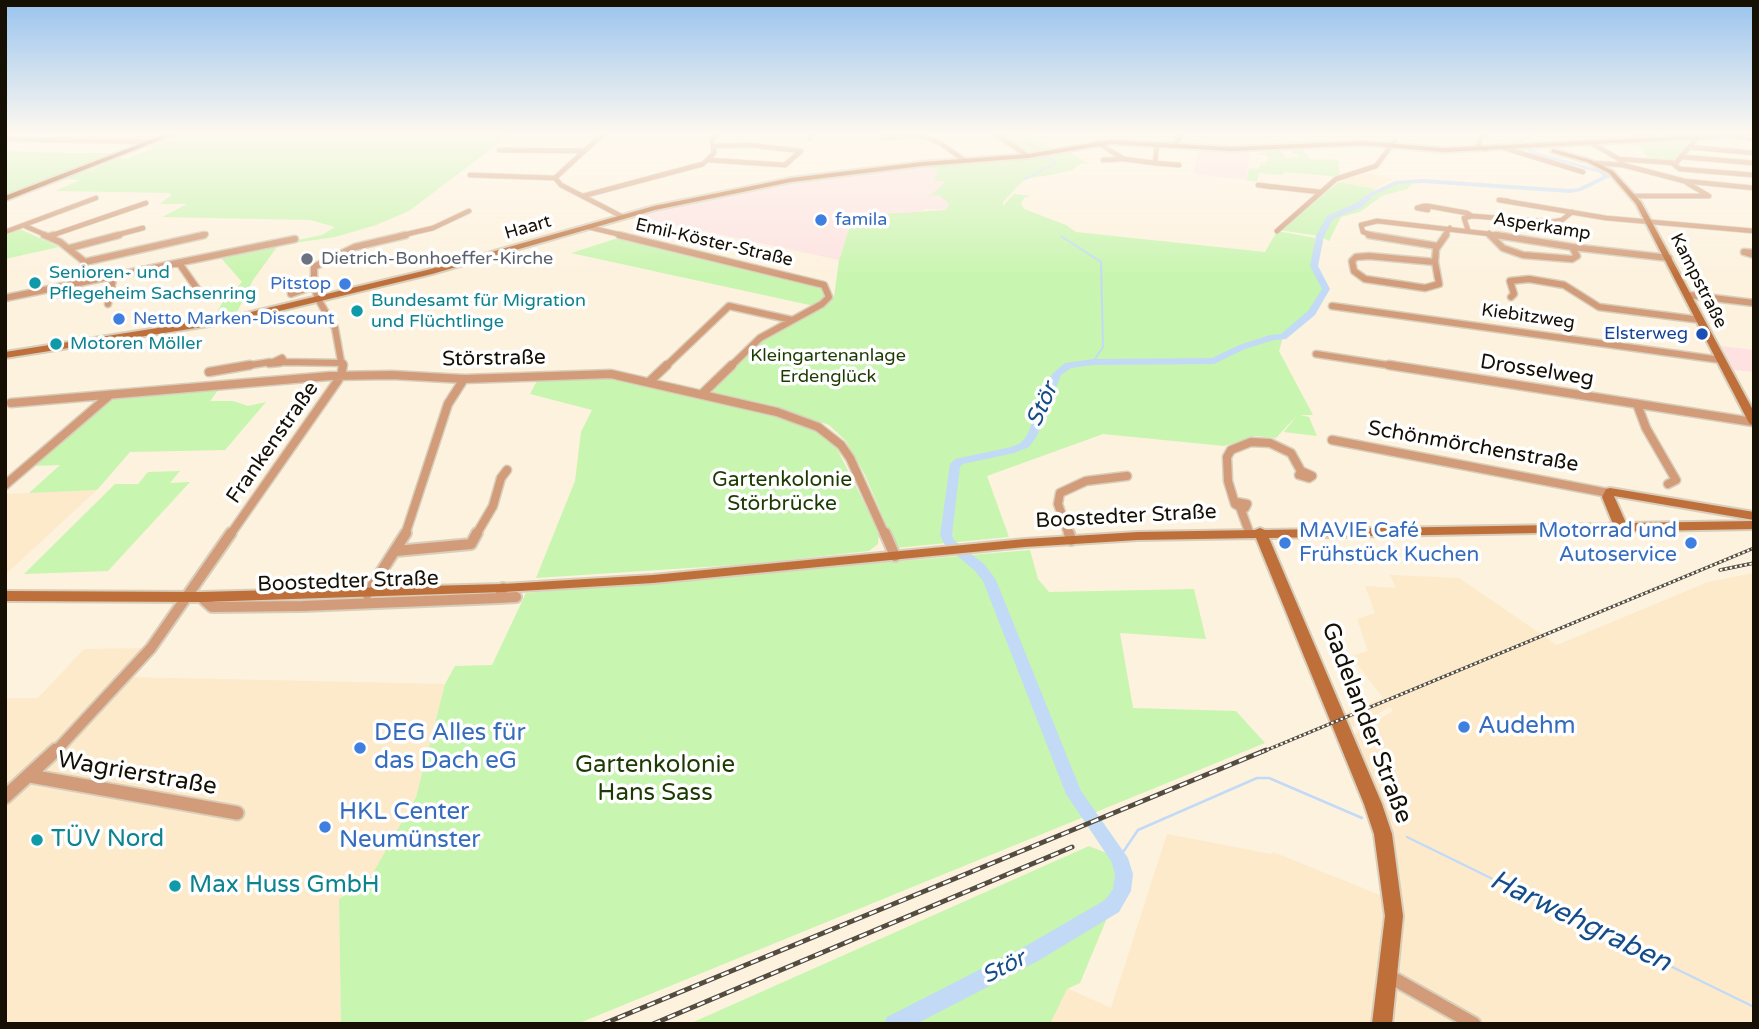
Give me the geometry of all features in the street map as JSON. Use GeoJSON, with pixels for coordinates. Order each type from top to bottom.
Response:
{"type":"FeatureCollection","features":[{"type":"Feature","properties":{"kind":"main road"},"geometry":{"type":"LineString","coordinates":[[5,199],[48,182]]}},
{"type":"Feature","properties":{"kind":"street"},"geometry":{"type":"LineString","coordinates":[[558,182],[623,217]]}},
{"type":"Feature","properties":{"kind":"street"},"geometry":{"type":"LineString","coordinates":[[583,196],[638,182]]}},
{"type":"Feature","properties":{"kind":"street","name":"Haart"},"geometry":{"type":"LineString","coordinates":[[6,358],[205,325],[429,272],[623,217],[773,182]]}},
{"type":"Feature","properties":{"kind":"street"},"geometry":{"type":"LineString","coordinates":[[1276,231],[1333,182]]}},
{"type":"Feature","properties":{"kind":"street","name":"Kampstraße"},"geometry":{"type":"LineString","coordinates":[[1621,182],[1650,222],[1753,422]]}},
{"type":"Feature","properties":{"kind":"street"},"geometry":{"type":"LineString","coordinates":[[1634,197],[1709,195],[1686,182]]}},
{"type":"Feature","properties":{"kind":"street"},"geometry":{"type":"LineString","coordinates":[[1694,182],[1754,188]]}},
{"type":"Feature","properties":{"kind":"street"},"geometry":{"type":"LineString","coordinates":[[1272,187],[1320,192]]}},
{"type":"Feature","properties":{"kind":"street"},"geometry":{"type":"LineString","coordinates":[[5,232],[96,198]]}},
{"type":"Feature","properties":{"kind":"street"},"geometry":{"type":"LineString","coordinates":[[1508,201],[1650,222],[1754,231]]}},
{"type":"Feature","properties":{"kind":"street"},"geometry":{"type":"LineString","coordinates":[[50,236],[146,203]]}},
{"type":"Feature","properties":{"kind":"street"},"geometry":{"type":"LineString","coordinates":[[1428,206],[1454,208],[1472,216]]}},
{"type":"Feature","properties":{"kind":"street"},"geometry":{"type":"LineString","coordinates":[[291,294],[314,286],[314,267],[318,264],[355,247],[433,228],[469,211]]}},
{"type":"Feature","properties":{"kind":"street"},"geometry":{"type":"LineString","coordinates":[[1468,230],[1464,218],[1472,216],[1551,222],[1562,220],[1572,212]]}},
{"type":"Feature","properties":{"kind":"street","name":"Asperkamp"},"geometry":{"type":"LineString","coordinates":[[1437,246],[1373,236],[1363,232],[1361,227],[1366,222],[1374,221],[1450,228],[1572,247],[1669,258]]}},
{"type":"Feature","properties":{"kind":"street"},"geometry":{"type":"LineString","coordinates":[[25,226],[50,236],[70,248],[85,262]]}},
{"type":"Feature","properties":{"kind":"street","name":"Emil-Köster-Straße"},"geometry":{"type":"LineString","coordinates":[[589,227],[824,285],[829,297],[822,304],[792,320]]}},
{"type":"Feature","properties":{"kind":"street"},"geometry":{"type":"LineString","coordinates":[[70,248],[143,228]]}},
{"type":"Feature","properties":{"kind":"street"},"geometry":{"type":"LineString","coordinates":[[1435,262],[1369,256],[1356,257],[1352,261],[1354,271],[1364,279],[1425,288],[1439,284],[1435,262],[1437,246],[1450,228]]}},
{"type":"Feature","properties":{"kind":"street"},"geometry":{"type":"LineString","coordinates":[[1489,233],[1503,248],[1518,254],[1572,259],[1577,256],[1572,247]]}},
{"type":"Feature","properties":{"kind":"street"},"geometry":{"type":"LineString","coordinates":[[85,262],[206,234]]}},
{"type":"Feature","properties":{"kind":"street"},"geometry":{"type":"LineString","coordinates":[[5,298],[295,239]]}},
{"type":"Feature","properties":{"kind":"street"},"geometry":{"type":"LineString","coordinates":[[80,282],[85,262]]}},
{"type":"Feature","properties":{"kind":"street"},"geometry":{"type":"LineString","coordinates":[[179,263],[198,290]]}},
{"type":"Feature","properties":{"kind":"street"},"geometry":{"type":"LineString","coordinates":[[108,304],[114,275]]}},
{"type":"Feature","properties":{"kind":"street"},"geometry":{"type":"LineString","coordinates":[[1511,297],[1514,294],[1511,281],[1529,279],[1564,285],[1599,307],[1701,320]]}},
{"type":"Feature","properties":{"kind":"street","name":"Frankenstraße"},"geometry":{"type":"LineString","coordinates":[[5,797],[30,776],[127,677],[194,597],[341,376],[343,363],[335,328],[318,299],[314,286]]}},
{"type":"Feature","properties":{"kind":"street"},"geometry":{"type":"LineString","coordinates":[[1688,295],[1754,303]]}},
{"type":"Feature","properties":{"kind":"street"},"geometry":{"type":"LineString","coordinates":[[649,382],[729,306],[792,320]]}},
{"type":"Feature","properties":{"kind":"street","name":"Kiebitzweg"},"geometry":{"type":"LineString","coordinates":[[1332,306],[1721,360]]}},
{"type":"Feature","properties":{"kind":"street"},"geometry":{"type":"LineString","coordinates":[[702,394],[760,338],[792,320]]}},
{"type":"Feature","properties":{"kind":"street","name":"Drosselweg"},"geometry":{"type":"LineString","coordinates":[[1316,354],[1753,422]]}},
{"type":"Feature","properties":{"kind":"street"},"geometry":{"type":"LineString","coordinates":[[209,372],[270,362],[272,365],[282,362],[343,363]]}},
{"type":"Feature","properties":{"kind":"street","name":"Störstraße"},"geometry":{"type":"LineString","coordinates":[[11,403],[341,376],[392,375],[464,379],[596,373],[649,382],[785,414],[806,421],[830,434],[850,458],[895,556]]}},
{"type":"Feature","properties":{"kind":"street"},"geometry":{"type":"LineString","coordinates":[[367,594],[396,551],[416,509],[448,404],[464,379]]}},
{"type":"Feature","properties":{"kind":"street"},"geometry":{"type":"LineString","coordinates":[[5,485],[110,395]]}},
{"type":"Feature","properties":{"kind":"street"},"geometry":{"type":"LineString","coordinates":[[1637,404],[1646,428],[1676,480],[1668,484]]}},
{"type":"Feature","properties":{"kind":"street","name":"Schönmörchenstraße"},"geometry":{"type":"LineString","coordinates":[[1332,440],[1608,493],[1754,516]]}},
{"type":"Feature","properties":{"kind":"street"},"geometry":{"type":"LineString","coordinates":[[1255,532],[1228,481],[1228,454],[1236,446],[1259,441],[1279,445],[1292,453],[1301,471]]}},
{"type":"Feature","properties":{"kind":"street"},"geometry":{"type":"LineString","coordinates":[[396,551],[471,544],[493,506],[501,478],[507,470]]}},
{"type":"Feature","properties":{"kind":"street"},"geometry":{"type":"LineString","coordinates":[[1071,540],[1058,504],[1060,492],[1086,481],[1127,477]]}},
{"type":"Feature","properties":{"kind":"street"},"geometry":{"type":"LineString","coordinates":[[1608,493],[1621,527]]}},
{"type":"Feature","properties":{"kind":"street","name":"Boostedter Straße"},"geometry":{"type":"LineString","coordinates":[[194,597],[212,607],[315,606],[501,593],[1071,540],[1255,532],[1754,525]]}},
{"type":"Feature","properties":{"kind":"street","name":"Gadelander Straße"},"geometry":{"type":"LineString","coordinates":[[1255,532],[1373,804],[1383,834],[1394,916],[1382,1024]]}},
{"type":"Feature","properties":{"kind":"street","name":"Boostedter Straße"},"geometry":{"type":"LineString","coordinates":[[5,596],[194,597],[501,593],[516,597]]}},
{"type":"Feature","properties":{"kind":"street","name":"Wagrierstraße"},"geometry":{"type":"LineString","coordinates":[[30,776],[237,813]]}},
{"type":"Feature","properties":{"kind":"street"},"geometry":{"type":"LineString","coordinates":[[1389,976],[1474,1024]]}},
{"type":"Feature","properties":{"kind":"shaded area"},"geometry":{"type":"Polygon","coordinates":[[[946,182],[950,204],[946,210],[927,209],[872,226],[858,223],[850,226],[839,260],[634,216],[773,184],[946,182]]]}},
{"type":"Feature","properties":{"kind":"shaded area"},"geometry":{"type":"Polygon","coordinates":[[[1339,182],[1388,182],[1375,189],[1339,182]]]}},
{"type":"Feature","properties":{"kind":"shaded area"},"geometry":{"type":"Polygon","coordinates":[[[1721,346],[1754,350],[1754,372],[1734,370],[1721,346]]]}},
{"type":"Feature","properties":{"kind":"shaded area"},"geometry":{"type":"Polygon","coordinates":[[[97,490],[5,575],[5,494],[97,490]]]}},
{"type":"Feature","properties":{"kind":"shaded area"},"geometry":{"type":"Polygon","coordinates":[[[1754,573],[1754,1024],[1050,1024],[1067,988],[1111,1008],[1167,834],[1271,854],[1273,852],[1385,897],[1374,826],[1340,743],[1393,711],[1390,707],[1350,729],[1341,715],[1383,698],[1351,656],[1368,651],[1357,619],[1375,613],[1365,586],[1396,588],[1390,575],[1459,578],[1557,645],[1708,582],[1754,573]]]}},
{"type":"Feature","properties":{"kind":"shaded area"},"geometry":{"type":"Polygon","coordinates":[[[151,648],[128,677],[445,684],[416,796],[369,880],[339,900],[341,1024],[5,1024],[5,698],[38,698],[84,649],[151,648]]]}},
{"type":"Feature","properties":{"kind":"green space"},"geometry":{"type":"Polygon","coordinates":[[[5,182],[43,182],[5,197],[5,182]]]}},
{"type":"Feature","properties":{"kind":"green space"},"geometry":{"type":"Polygon","coordinates":[[[75,182],[447,182],[409,211],[376,225],[335,237],[294,243],[293,241],[322,235],[335,227],[310,220],[162,217],[187,204],[160,204],[170,193],[55,191],[75,182]]]}},
{"type":"Feature","properties":{"kind":"green space","name":"Kleingartenanlage Erdenglück"},"geometry":{"type":"Polygon","coordinates":[[[945,182],[1022,182],[1003,202],[1003,206],[1014,194],[1031,196],[1025,197],[1021,203],[1024,209],[1066,225],[1076,232],[1265,252],[1277,231],[1315,238],[1314,266],[1326,289],[1312,313],[1283,337],[1279,351],[1313,415],[1300,415],[1309,417],[1317,436],[1284,432],[1297,415],[1276,438],[1256,436],[1224,446],[1103,434],[987,476],[1009,537],[896,548],[865,475],[846,441],[829,425],[782,409],[711,394],[711,389],[763,338],[834,297],[839,260],[850,226],[855,225],[853,223],[858,215],[865,215],[857,218],[857,223],[872,226],[885,214],[946,210],[949,204],[939,195],[919,197],[931,195],[945,182]]]}},
{"type":"Feature","properties":{"kind":"green space"},"geometry":{"type":"Polygon","coordinates":[[[1339,182],[1375,189],[1373,194],[1397,182],[1414,182],[1407,189],[1382,196],[1360,212],[1341,217],[1329,241],[1320,236],[1279,230],[1339,182]]]}},
{"type":"Feature","properties":{"kind":"green space"},"geometry":{"type":"Polygon","coordinates":[[[20,229],[59,247],[5,259],[5,233],[20,229]]]}},
{"type":"Feature","properties":{"kind":"green space"},"geometry":{"type":"Polygon","coordinates":[[[618,238],[821,286],[825,296],[814,306],[571,253],[618,238]]]}},
{"type":"Feature","properties":{"kind":"green space"},"geometry":{"type":"Polygon","coordinates":[[[277,247],[253,280],[235,316],[213,321],[222,303],[242,282],[221,258],[277,247]]]}},
{"type":"Feature","properties":{"kind":"green space","name":"Gartenkolonie Störbrücke"},"geometry":{"type":"Polygon","coordinates":[[[597,375],[781,416],[815,430],[836,447],[879,532],[878,544],[869,551],[751,564],[536,578],[575,481],[581,432],[592,410],[530,394],[538,379],[597,375]]]}},
{"type":"Feature","properties":{"kind":"green space"},"geometry":{"type":"Polygon","coordinates":[[[219,389],[210,401],[233,401],[248,406],[266,402],[225,450],[130,452],[97,490],[29,493],[60,465],[33,466],[112,398],[219,389]]]}},
{"type":"Feature","properties":{"kind":"green space"},"geometry":{"type":"Polygon","coordinates":[[[180,471],[170,483],[190,482],[108,571],[24,574],[115,484],[138,484],[148,472],[180,471]]]}},
{"type":"Feature","properties":{"kind":"green space","name":"Gartenkolonie Hans Sass"},"geometry":{"type":"Polygon","coordinates":[[[1030,550],[1038,579],[1049,592],[1194,589],[1206,639],[1120,633],[1133,708],[1236,711],[1265,743],[577,1024],[341,1024],[339,899],[369,880],[416,797],[445,684],[455,666],[492,665],[526,593],[1030,550]]]}},
{"type":"Feature","properties":{"kind":"green space"},"geometry":{"type":"Polygon","coordinates":[[[1089,846],[1119,858],[1124,874],[1122,891],[1112,906],[1080,983],[1067,989],[1050,1024],[689,1024],[1089,846]]]}},
{"type":"Feature","properties":{"kind":"waterway","name":"Stör"},"geometry":{"type":"LineString","coordinates":[[894,1024],[1031,954],[1112,906],[1122,891],[1124,874],[1119,858],[1074,794],[989,580],[980,568],[949,542],[946,535],[954,466],[959,461],[1014,450],[1025,445],[1032,436],[1057,374],[1068,365],[1093,362],[1214,361],[1242,347],[1273,337],[1283,337],[1312,313],[1326,289],[1314,266],[1320,236],[1330,218],[1359,205],[1372,194],[1397,182]]}},
{"type":"Feature","properties":{"kind":"waterway","name":"Stör"},"geometry":{"type":"LineString","coordinates":[[1438,182],[1570,191],[1596,182]]}},
{"type":"Feature","properties":{"kind":"waterway"},"geometry":{"type":"LineString","coordinates":[[1061,236],[1101,262],[1103,347],[1093,362]]}},
{"type":"Feature","properties":{"kind":"waterway","name":"Harwehgraben"},"geometry":{"type":"LineString","coordinates":[[1119,858],[1138,830],[1257,778],[1269,778],[1362,818]]}},
{"type":"Feature","properties":{"kind":"waterway","name":"Harwehgraben"},"geometry":{"type":"LineString","coordinates":[[1407,837],[1754,1007]]}},
{"type":"Feature","properties":{"kind":"railway"},"geometry":{"type":"LineString","coordinates":[[1262,752],[1754,548]]}},
{"type":"Feature","properties":{"kind":"railway"},"geometry":{"type":"LineString","coordinates":[[1720,570],[1754,563]]}},
{"type":"Feature","properties":{"kind":"railway"},"geometry":{"type":"LineString","coordinates":[[603,1024],[1266,750]]}},
{"type":"Feature","properties":{"kind":"railway"},"geometry":{"type":"LineString","coordinates":[[653,1024],[1072,847]]}},
{"type":"Feature","properties":{"kind":"place","name":"famila"},"geometry":{"type":"Point","coordinates":[821,220]}},
{"type":"Feature","properties":{"kind":"place","name":"Dietrich-Bonhoeffer-Kirche"},"geometry":{"type":"Point","coordinates":[307,259]}},
{"type":"Feature","properties":{"kind":"place","name":"Senioren- und Pflegeheim Sachsenring"},"geometry":{"type":"Point","coordinates":[35,283]}},
{"type":"Feature","properties":{"kind":"place","name":"Pitstop"},"geometry":{"type":"Point","coordinates":[345,284]}},
{"type":"Feature","properties":{"kind":"place","name":"Bundesamt für Migration und Flüchtlinge"},"geometry":{"type":"Point","coordinates":[357,311]}},
{"type":"Feature","properties":{"kind":"place","name":"Netto Marken-Discount"},"geometry":{"type":"Point","coordinates":[119,319]}},
{"type":"Feature","properties":{"kind":"place","name":"Elsterweg"},"geometry":{"type":"Point","coordinates":[1702,334]}},
{"type":"Feature","properties":{"kind":"place","name":"Motoren Möller"},"geometry":{"type":"Point","coordinates":[56,344]}},
{"type":"Feature","properties":{"kind":"place","name":"MAVIE Café Frühstück Kuchen"},"geometry":{"type":"Point","coordinates":[1285,543]}},
{"type":"Feature","properties":{"kind":"place","name":"Motorrad und Autoservice"},"geometry":{"type":"Point","coordinates":[1691,543]}},
{"type":"Feature","properties":{"kind":"place","name":"Audehm"},"geometry":{"type":"Point","coordinates":[1464,727]}},
{"type":"Feature","properties":{"kind":"place","name":"DEG Alles für das Dach eG"},"geometry":{"type":"Point","coordinates":[360,748]}},
{"type":"Feature","properties":{"kind":"place","name":"HKL Center Neumünster"},"geometry":{"type":"Point","coordinates":[325,827]}},
{"type":"Feature","properties":{"kind":"place","name":"TÜV Nord"},"geometry":{"type":"Point","coordinates":[37,840]}},
{"type":"Feature","properties":{"kind":"place","name":"Max Huss GmbH"},"geometry":{"type":"Point","coordinates":[175,886]}}]}
